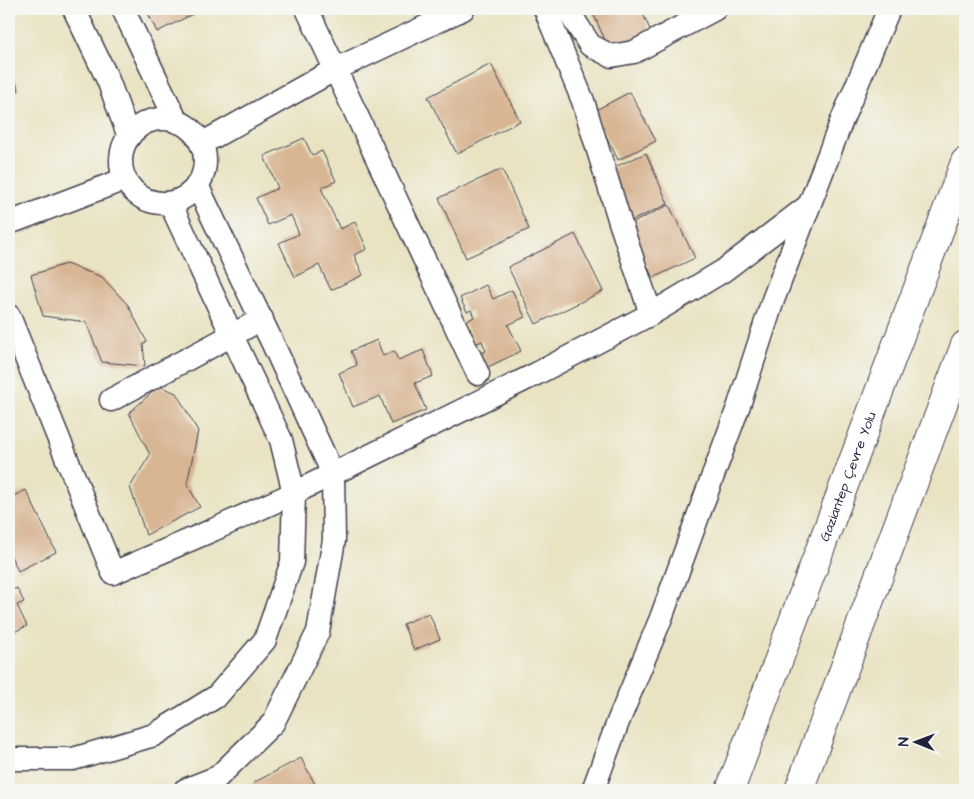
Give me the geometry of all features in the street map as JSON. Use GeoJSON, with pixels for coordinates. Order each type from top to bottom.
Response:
{"type":"FeatureCollection","features":[{"type":"Feature","properties":{"kind":"highway","name":"Gaziantep Çevre Yolu"},"geometry":{"type":"LineString","coordinates":[[730,790],[965,162]]}},
{"type":"Feature","properties":{"kind":"highway"},"geometry":{"type":"LineString","coordinates":[[799,790],[965,345]]}},
{"type":"Feature","properties":{"kind":"street"},"geometry":{"type":"LineString","coordinates":[[74,9],[108,80],[129,137]]}},
{"type":"Feature","properties":{"kind":"street"},"geometry":{"type":"LineString","coordinates":[[123,9],[177,122]]}},
{"type":"Feature","properties":{"kind":"street"},"geometry":{"type":"LineString","coordinates":[[307,9],[478,374]]}},
{"type":"Feature","properties":{"kind":"street"},"geometry":{"type":"LineString","coordinates":[[201,144],[334,70],[463,9]]}},
{"type":"Feature","properties":{"kind":"street"},"geometry":{"type":"LineString","coordinates":[[545,9],[583,101],[620,222],[651,314]]}},
{"type":"Feature","properties":{"kind":"street"},"geometry":{"type":"LineString","coordinates":[[567,9],[590,45],[612,56],[634,52],[715,9]]}},
{"type":"Feature","properties":{"kind":"street"},"geometry":{"type":"LineString","coordinates":[[593,790],[660,618],[739,405],[773,300],[808,206],[889,9]]}},
{"type":"Feature","properties":{"kind":"street"},"geometry":{"type":"LineString","coordinates":[[161,119],[177,122],[195,134],[201,144],[204,154],[202,176],[189,194],[180,199],[159,203],[148,201],[130,188],[124,178],[121,168],[123,146],[136,129],[145,123],[161,119]]}},
{"type":"Feature","properties":{"kind":"street"},"geometry":{"type":"LineString","coordinates":[[9,223],[124,178]]}},
{"type":"Feature","properties":{"kind":"street"},"geometry":{"type":"LineString","coordinates":[[186,790],[218,777],[273,723],[318,632],[334,540],[333,474],[262,319],[197,185]]}},
{"type":"Feature","properties":{"kind":"street"},"geometry":{"type":"LineString","coordinates":[[9,759],[73,759],[154,735],[217,696],[265,640],[292,562],[294,493],[281,440],[170,202]]}},
{"type":"Feature","properties":{"kind":"street"},"geometry":{"type":"LineString","coordinates":[[9,316],[113,573],[294,493],[536,374],[651,314],[723,271],[808,206]]}},
{"type":"Feature","properties":{"kind":"street"},"geometry":{"type":"LineString","coordinates":[[111,400],[262,319]]}},
{"type":"Feature","properties":{"kind":"building"},"geometry":{"type":"Polygon","coordinates":[[[146,9],[203,9],[157,32],[146,9]]]}},
{"type":"Feature","properties":{"kind":"building"},"geometry":{"type":"Polygon","coordinates":[[[591,9],[641,9],[651,32],[610,51],[591,9]]]}},
{"type":"Feature","properties":{"kind":"building"},"geometry":{"type":"Polygon","coordinates":[[[491,64],[520,121],[457,154],[428,97],[491,64]]]}},
{"type":"Feature","properties":{"kind":"building"},"geometry":{"type":"Polygon","coordinates":[[[9,66],[19,90],[9,95],[9,66]]]}},
{"type":"Feature","properties":{"kind":"building"},"geometry":{"type":"Polygon","coordinates":[[[630,92],[656,141],[618,160],[594,111],[630,92]]]}},
{"type":"Feature","properties":{"kind":"building"},"geometry":{"type":"Polygon","coordinates":[[[304,138],[312,155],[322,151],[336,181],[321,188],[340,229],[355,222],[367,249],[354,255],[363,275],[331,290],[319,265],[295,277],[279,243],[299,234],[291,215],[268,225],[256,198],[278,188],[264,156],[304,138]]]}},
{"type":"Feature","properties":{"kind":"building"},"geometry":{"type":"Polygon","coordinates":[[[646,153],[668,204],[631,221],[608,170],[646,153]]]}},
{"type":"Feature","properties":{"kind":"building"},"geometry":{"type":"Polygon","coordinates":[[[502,169],[529,229],[466,258],[439,198],[502,169]]]}},
{"type":"Feature","properties":{"kind":"building"},"geometry":{"type":"Polygon","coordinates":[[[669,205],[695,258],[653,278],[628,225],[669,205]]]}},
{"type":"Feature","properties":{"kind":"building"},"geometry":{"type":"Polygon","coordinates":[[[575,234],[603,291],[536,324],[508,267],[575,234]]]}},
{"type":"Feature","properties":{"kind":"building"},"geometry":{"type":"Polygon","coordinates":[[[66,264],[102,277],[128,305],[147,342],[143,344],[145,366],[102,362],[86,322],[43,316],[31,275],[66,264]]]}},
{"type":"Feature","properties":{"kind":"building"},"geometry":{"type":"Polygon","coordinates":[[[486,285],[493,299],[512,290],[525,317],[508,325],[521,351],[484,369],[477,355],[486,351],[482,341],[475,344],[464,322],[474,317],[471,310],[467,312],[460,298],[486,285]]]}},
{"type":"Feature","properties":{"kind":"building"},"geometry":{"type":"Polygon","coordinates":[[[377,340],[383,356],[394,351],[398,360],[423,350],[433,376],[415,383],[426,410],[391,424],[380,396],[353,407],[339,373],[357,365],[351,351],[377,340]]]}},
{"type":"Feature","properties":{"kind":"building"},"geometry":{"type":"Polygon","coordinates":[[[159,386],[176,393],[198,431],[187,484],[200,507],[146,535],[130,487],[150,455],[129,413],[159,386]]]}},
{"type":"Feature","properties":{"kind":"building"},"geometry":{"type":"Polygon","coordinates":[[[26,490],[56,552],[18,571],[9,552],[9,498],[26,490]]]}},
{"type":"Feature","properties":{"kind":"building"},"geometry":{"type":"Polygon","coordinates":[[[9,586],[11,591],[17,588],[24,602],[17,605],[27,626],[9,634],[9,586]]]}},
{"type":"Feature","properties":{"kind":"building"},"geometry":{"type":"Polygon","coordinates":[[[429,613],[440,639],[414,650],[403,624],[429,613]]]}},
{"type":"Feature","properties":{"kind":"building"},"geometry":{"type":"Polygon","coordinates":[[[301,758],[318,790],[257,790],[253,783],[301,758]]]}}]}
